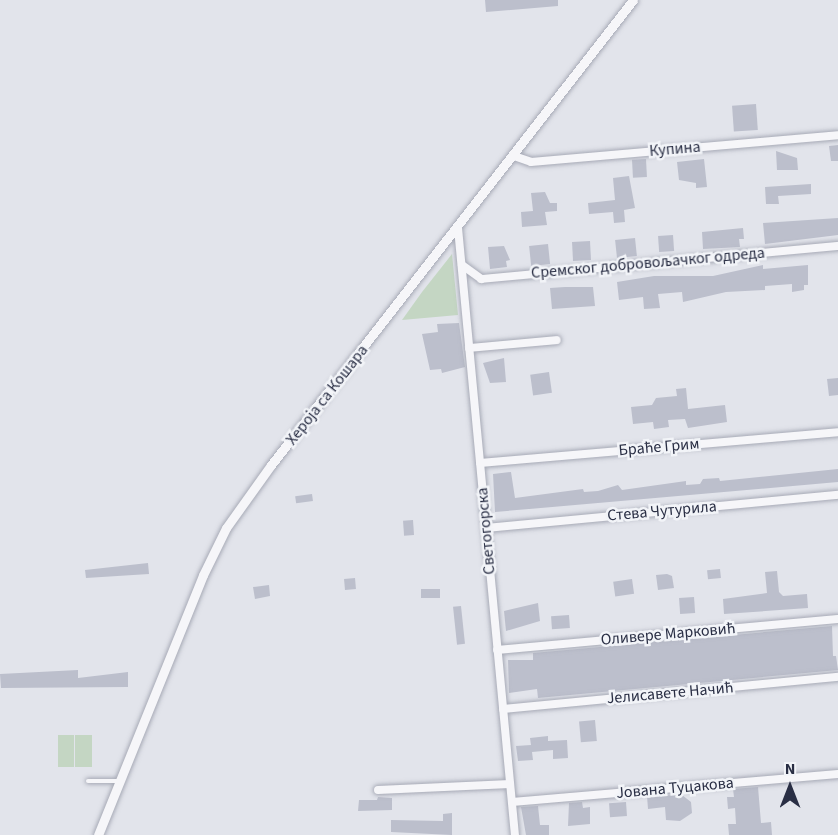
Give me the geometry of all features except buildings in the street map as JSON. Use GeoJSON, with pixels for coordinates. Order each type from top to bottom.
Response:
{"type":"FeatureCollection","features":[{"type":"Feature","properties":{"kind":"street","name":"Хероја са Кошара"},"geometry":{"type":"LineString","coordinates":[[98,835],[226,528],[633,0]]}},
{"type":"Feature","properties":{"kind":"street","name":"Купина"},"geometry":{"type":"LineString","coordinates":[[514,156],[531,162],[838,135]]}},
{"type":"Feature","properties":{"kind":"street","name":"Светогорска"},"geometry":{"type":"LineString","coordinates":[[458,228],[515,835]]}},
{"type":"Feature","properties":{"kind":"street","name":"Сремског добровољачког одреда"},"geometry":{"type":"LineString","coordinates":[[462,265],[481,279],[838,246]]}},
{"type":"Feature","properties":{"kind":"street"},"geometry":{"type":"LineString","coordinates":[[469,348],[557,340]]}},
{"type":"Feature","properties":{"kind":"street","name":"Браће Грим"},"geometry":{"type":"LineString","coordinates":[[480,463],[838,432]]}},
{"type":"Feature","properties":{"kind":"street","name":"Стева Чутурила"},"geometry":{"type":"LineString","coordinates":[[486,528],[838,495]]}},
{"type":"Feature","properties":{"kind":"street","name":"Оливере Марковић"},"geometry":{"type":"LineString","coordinates":[[497,650],[838,619]]}},
{"type":"Feature","properties":{"kind":"street","name":"Јелисавете Начић"},"geometry":{"type":"LineString","coordinates":[[503,709],[838,677]]}},
{"type":"Feature","properties":{"kind":"street","name":"Јована Туцакова"},"geometry":{"type":"LineString","coordinates":[[512,802],[838,774]]}},
{"type":"Feature","properties":{"kind":"street"},"geometry":{"type":"LineString","coordinates":[[378,790],[510,784]]}},
{"type":"Feature","properties":{"kind":"lane"},"geometry":{"type":"LineString","coordinates":[[88,781],[119,781]]}},
{"type":"Feature","properties":{"kind":"green space"},"geometry":{"type":"Polygon","coordinates":[[[452,254],[458,315],[402,320],[422,292],[452,254]]]}},
{"type":"Feature","properties":{"kind":"green space"},"geometry":{"type":"Polygon","coordinates":[[[58,735],[74,735],[74,767],[58,767],[58,735]]]}},
{"type":"Feature","properties":{"kind":"green space"},"geometry":{"type":"Polygon","coordinates":[[[75,735],[92,735],[92,767],[75,767],[75,735]]]}}]}
